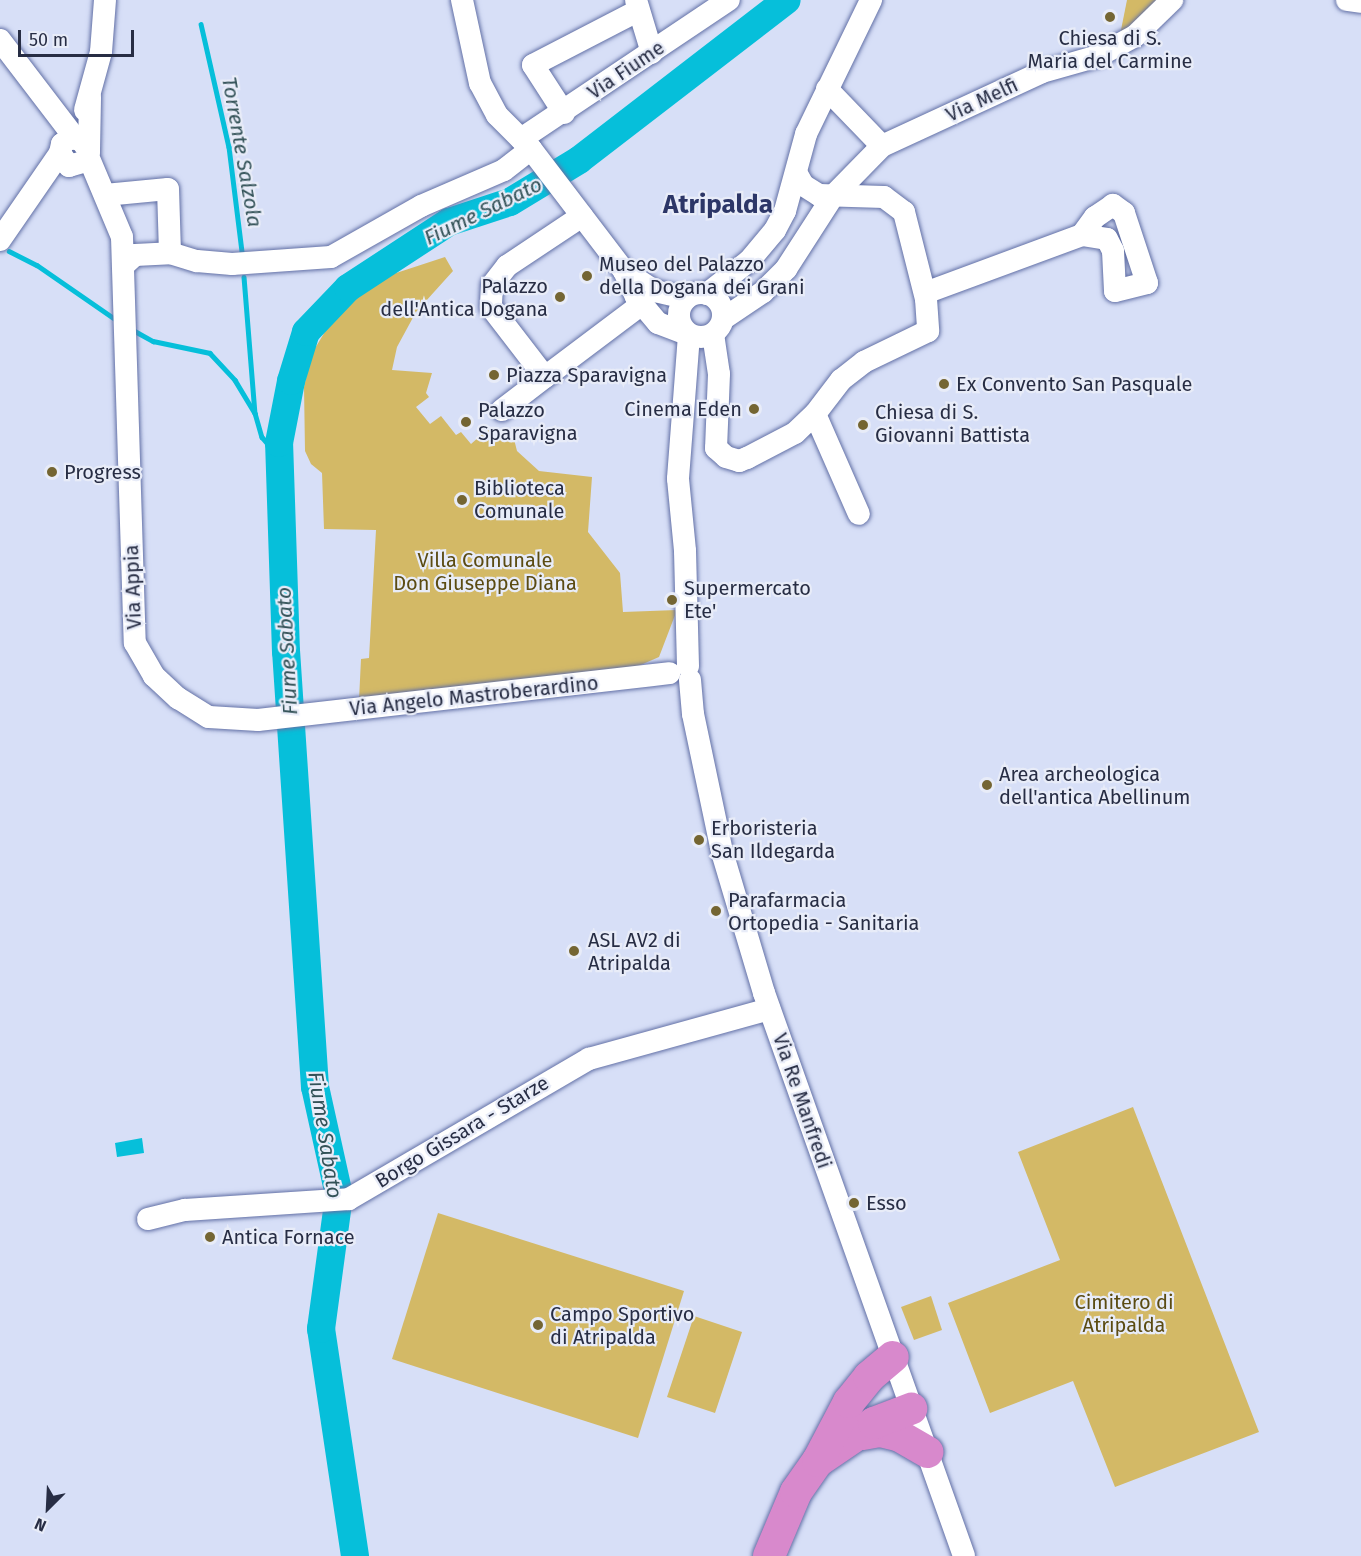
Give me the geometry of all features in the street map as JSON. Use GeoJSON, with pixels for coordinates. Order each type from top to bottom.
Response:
{"type":"FeatureCollection","features":[{"type":"Feature","properties":{"kind":"highway"},"geometry":{"type":"LineString","coordinates":[[768,1556],[796,1492],[818,1461],[849,1402],[869,1377],[893,1357]]}},
{"type":"Feature","properties":{"kind":"highway"},"geometry":{"type":"LineString","coordinates":[[818,1461],[890,1415],[911,1409]]}},
{"type":"Feature","properties":{"kind":"highway"},"geometry":{"type":"LineString","coordinates":[[863,1434],[880,1431],[898,1435],[932,1466]]}},
{"type":"Feature","properties":{"kind":"street"},"geometry":{"type":"LineString","coordinates":[[1,238],[36,189],[74,152],[101,52],[105,0]]}},
{"type":"Feature","properties":{"kind":"street"},"geometry":{"type":"LineString","coordinates":[[462,0],[487,99],[529,148],[624,271],[642,304],[688,359]]}},
{"type":"Feature","properties":{"kind":"street","name":"Via Fiume"},"geometry":{"type":"LineString","coordinates":[[123,266],[135,255],[170,253],[197,261],[232,264],[331,257],[421,206],[504,170],[564,113],[729,0]]}},
{"type":"Feature","properties":{"kind":"street"},"geometry":{"type":"LineString","coordinates":[[708,331],[678,318],[696,296],[763,247],[786,211],[806,134],[871,0]]}},
{"type":"Feature","properties":{"kind":"street","name":"Via Melfi"},"geometry":{"type":"LineString","coordinates":[[882,146],[1042,72],[1098,56],[1136,36],[1172,0]]}},
{"type":"Feature","properties":{"kind":"street"},"geometry":{"type":"LineString","coordinates":[[1347,0],[1361,2]]}},
{"type":"Feature","properties":{"kind":"street"},"geometry":{"type":"LineString","coordinates":[[564,113],[533,65],[637,6],[652,52]]}},
{"type":"Feature","properties":{"kind":"street"},"geometry":{"type":"LineString","coordinates":[[0,39],[58,115],[74,152],[105,195],[122,237],[123,266]]}},
{"type":"Feature","properties":{"kind":"street"},"geometry":{"type":"LineString","coordinates":[[678,675],[688,628],[678,479],[688,359],[708,331],[763,292],[786,269],[833,196],[882,146],[827,89]]}},
{"type":"Feature","properties":{"kind":"street"},"geometry":{"type":"LineString","coordinates":[[708,331],[719,374],[716,448],[726,457],[739,461],[795,433],[815,414],[841,380],[864,362],[928,331],[925,293],[904,212],[884,196],[819,195],[803,185],[796,174]]}},
{"type":"Feature","properties":{"kind":"street"},"geometry":{"type":"LineString","coordinates":[[105,195],[168,189],[170,253]]}},
{"type":"Feature","properties":{"kind":"street"},"geometry":{"type":"LineString","coordinates":[[545,377],[491,307],[489,295],[507,266],[578,212]]}},
{"type":"Feature","properties":{"kind":"street"},"geometry":{"type":"LineString","coordinates":[[925,293],[1082,235]]}},
{"type":"Feature","properties":{"kind":"street","name":"Via Appia"},"geometry":{"type":"LineString","coordinates":[[123,266],[135,643],[154,676],[178,698],[209,717],[258,720],[315,713]]}},
{"type":"Feature","properties":{"kind":"street"},"geometry":{"type":"LineString","coordinates":[[624,271],[655,291],[718,301],[687,383]]}},
{"type":"Feature","properties":{"kind":"street"},"geometry":{"type":"LineString","coordinates":[[502,410],[642,304]]}},
{"type":"Feature","properties":{"kind":"street"},"geometry":{"type":"LineString","coordinates":[[658,323],[708,331]]}},
{"type":"Feature","properties":{"kind":"street"},"geometry":{"type":"LineString","coordinates":[[815,414],[859,514]]}},
{"type":"Feature","properties":{"kind":"street","name":"Via Angelo Mastroberardino"},"geometry":{"type":"LineString","coordinates":[[315,713],[632,678],[678,675]]}},
{"type":"Feature","properties":{"kind":"street","name":"Via Re Manfredi"},"geometry":{"type":"LineString","coordinates":[[678,675],[693,714],[722,852],[769,1009],[964,1556]]}},
{"type":"Feature","properties":{"kind":"street","name":"Borgo Gissara - Starze"},"geometry":{"type":"LineString","coordinates":[[148,1219],[185,1210],[349,1199],[589,1059],[769,1009]]}},
{"type":"Feature","properties":{"kind":"green space"},"geometry":{"type":"Polygon","coordinates":[[[1127,0],[1158,0],[1120,35],[1127,0]]]}},
{"type":"Feature","properties":{"kind":"green space","name":"Villa Comunale Don Giuseppe Diana"},"geometry":{"type":"Polygon","coordinates":[[[445,257],[453,271],[416,312],[397,347],[392,370],[432,373],[426,393],[429,397],[416,407],[430,424],[441,416],[456,435],[461,432],[471,444],[488,429],[495,438],[514,439],[517,451],[539,471],[592,477],[588,532],[620,573],[623,612],[677,610],[659,657],[636,667],[359,700],[361,659],[369,658],[376,530],[324,529],[322,473],[311,464],[305,451],[304,387],[311,355],[335,315],[354,296],[384,277],[445,257]]]}},
{"type":"Feature","properties":{"kind":"green space","name":"Cimitero di Atripalda"},"geometry":{"type":"Polygon","coordinates":[[[1133,1107],[1259,1432],[1115,1487],[1073,1381],[990,1413],[948,1303],[1060,1260],[1018,1152],[1133,1107]]]}},
{"type":"Feature","properties":{"kind":"green space","name":"Campo Sportivo di Atripalda"},"geometry":{"type":"Polygon","coordinates":[[[438,1213],[684,1291],[638,1438],[392,1359],[438,1213]]]}},
{"type":"Feature","properties":{"kind":"green space"},"geometry":{"type":"Polygon","coordinates":[[[931,1296],[942,1330],[914,1340],[901,1307],[931,1296]]]}},
{"type":"Feature","properties":{"kind":"green space"},"geometry":{"type":"Polygon","coordinates":[[[694,1316],[742,1332],[715,1413],[667,1397],[694,1316]]]}},
{"type":"Feature","properties":{"kind":"water"},"geometry":{"type":"Polygon","coordinates":[[[142,1138],[144,1153],[117,1157],[115,1143],[142,1138]]]}},
{"type":"Feature","properties":{"kind":"waterway","name":"Fiume Sabato"},"geometry":{"type":"LineString","coordinates":[[355,1556],[321,1329],[339,1195],[315,1087],[286,652],[279,443],[291,381],[306,332],[348,288],[449,222],[510,202],[579,160],[787,0]]}},
{"type":"Feature","properties":{"kind":"waterway","name":"Torrente Salzola"},"geometry":{"type":"LineString","coordinates":[[201,24],[229,147],[242,251]]}},
{"type":"Feature","properties":{"kind":"waterway"},"geometry":{"type":"LineString","coordinates":[[9,251],[37,265],[118,321]]}},
{"type":"Feature","properties":{"kind":"waterway","name":"Torrente Salzola"},"geometry":{"type":"LineString","coordinates":[[244,277],[255,413],[262,437],[279,457]]}},
{"type":"Feature","properties":{"kind":"waterway"},"geometry":{"type":"LineString","coordinates":[[133,330],[153,341],[210,353],[235,380],[255,413]]}},
{"type":"Feature","properties":{"kind":"place","name":"Chiesa di S. Maria del Carmine"},"geometry":{"type":"Point","coordinates":[1110,17]}},
{"type":"Feature","properties":{"kind":"place","name":"Museo del Palazzo della Dogana dei Grani"},"geometry":{"type":"Point","coordinates":[587,276]}},
{"type":"Feature","properties":{"kind":"place","name":"Palazzo dell'Antica Dogana"},"geometry":{"type":"Point","coordinates":[560,297]}},
{"type":"Feature","properties":{"kind":"place","name":"Piazza Sparavigna"},"geometry":{"type":"Point","coordinates":[494,375]}},
{"type":"Feature","properties":{"kind":"place","name":"Ex Convento San Pasquale"},"geometry":{"type":"Point","coordinates":[944,384]}},
{"type":"Feature","properties":{"kind":"place","name":"Cinema Eden"},"geometry":{"type":"Point","coordinates":[754,409]}},
{"type":"Feature","properties":{"kind":"place","name":"Palazzo Sparavigna"},"geometry":{"type":"Point","coordinates":[466,422]}},
{"type":"Feature","properties":{"kind":"place","name":"Chiesa di S. Giovanni Battista"},"geometry":{"type":"Point","coordinates":[863,425]}},
{"type":"Feature","properties":{"kind":"place","name":"Progress"},"geometry":{"type":"Point","coordinates":[52,472]}},
{"type":"Feature","properties":{"kind":"place","name":"Biblioteca Comunale"},"geometry":{"type":"Point","coordinates":[462,500]}},
{"type":"Feature","properties":{"kind":"place","name":"Supermercato Ete'"},"geometry":{"type":"Point","coordinates":[672,600]}},
{"type":"Feature","properties":{"kind":"place","name":"Area archeologica dell'antica Abellinum"},"geometry":{"type":"Point","coordinates":[987,785]}},
{"type":"Feature","properties":{"kind":"place","name":"Erboristeria San Ildegarda"},"geometry":{"type":"Point","coordinates":[699,840]}},
{"type":"Feature","properties":{"kind":"place","name":"Parafarmacia Ortopedia - Sanitaria"},"geometry":{"type":"Point","coordinates":[716,911]}},
{"type":"Feature","properties":{"kind":"place","name":"ASL AV2 di Atripalda"},"geometry":{"type":"Point","coordinates":[574,951]}},
{"type":"Feature","properties":{"kind":"place","name":"Esso"},"geometry":{"type":"Point","coordinates":[854,1203]}},
{"type":"Feature","properties":{"kind":"place","name":"Antica Fornace"},"geometry":{"type":"Point","coordinates":[210,1237]}},
{"type":"Feature","properties":{"kind":"place","name":"Campo Sportivo di Atripalda"},"geometry":{"type":"Point","coordinates":[538,1325]}},
{"type":"Feature","properties":{"kind":"district","name":"Atripalda"},"geometry":{"type":"Point","coordinates":[718,205]}}]}
